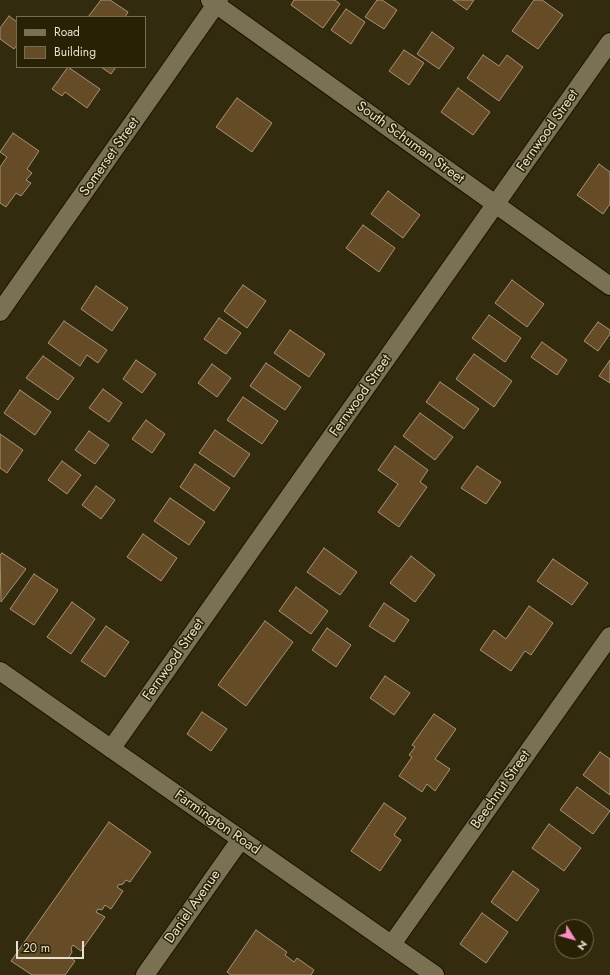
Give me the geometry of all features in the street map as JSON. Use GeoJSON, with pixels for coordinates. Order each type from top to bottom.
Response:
{"type":"FeatureCollection","features":[{"type":"Feature","properties":{"kind":"street","name":"South Schuman Street"},"geometry":{"type":"LineString","coordinates":[[214,1],[610,286]]}},
{"type":"Feature","properties":{"kind":"street","name":"Somerset Street"},"geometry":{"type":"LineString","coordinates":[[0,312],[214,1]]}},
{"type":"Feature","properties":{"kind":"street","name":"Fernwood Street"},"geometry":{"type":"LineString","coordinates":[[111,750],[610,42]]}},
{"type":"Feature","properties":{"kind":"street","name":"Beechnut Street"},"geometry":{"type":"LineString","coordinates":[[392,944],[610,636]]}},
{"type":"Feature","properties":{"kind":"street","name":"Farmington Road"},"geometry":{"type":"LineString","coordinates":[[0,671],[435,975]]}},
{"type":"Feature","properties":{"kind":"street","name":"Daniel Avenue"},"geometry":{"type":"LineString","coordinates":[[145,975],[241,839]]}},
{"type":"Feature","properties":{"kind":"building"},"geometry":{"type":"Polygon","coordinates":[[[101,0],[110,0],[128,12],[126,16],[89,16],[101,0]]]}},
{"type":"Feature","properties":{"kind":"building"},"geometry":{"type":"Polygon","coordinates":[[[294,0],[335,0],[340,4],[323,28],[291,5],[294,0]]]}},
{"type":"Feature","properties":{"kind":"building"},"geometry":{"type":"Polygon","coordinates":[[[377,0],[382,0],[397,10],[384,29],[365,17],[377,0]]]}},
{"type":"Feature","properties":{"kind":"building"},"geometry":{"type":"Polygon","coordinates":[[[453,0],[474,0],[467,10],[453,0]]]}},
{"type":"Feature","properties":{"kind":"building"},"geometry":{"type":"Polygon","coordinates":[[[534,0],[542,0],[563,15],[538,49],[512,31],[534,0]]]}},
{"type":"Feature","properties":{"kind":"building"},"geometry":{"type":"Polygon","coordinates":[[[346,9],[365,22],[351,44],[331,30],[346,9]]]}},
{"type":"Feature","properties":{"kind":"building"},"geometry":{"type":"Polygon","coordinates":[[[9,16],[16,21],[16,46],[14,49],[0,39],[0,28],[9,16]]]}},
{"type":"Feature","properties":{"kind":"building"},"geometry":{"type":"Polygon","coordinates":[[[432,32],[454,48],[439,69],[417,54],[432,32]]]}},
{"type":"Feature","properties":{"kind":"building"},"geometry":{"type":"Polygon","coordinates":[[[404,50],[424,63],[409,85],[389,71],[404,50]]]}},
{"type":"Feature","properties":{"kind":"building"},"geometry":{"type":"Polygon","coordinates":[[[483,55],[499,66],[507,55],[523,67],[499,101],[467,78],[483,55]]]}},
{"type":"Feature","properties":{"kind":"building"},"geometry":{"type":"Polygon","coordinates":[[[67,68],[69,68],[100,89],[87,108],[65,92],[62,96],[52,89],[67,68]]]}},
{"type":"Feature","properties":{"kind":"building"},"geometry":{"type":"Polygon","coordinates":[[[102,68],[115,68],[111,74],[102,68]]]}},
{"type":"Feature","properties":{"kind":"building"},"geometry":{"type":"Polygon","coordinates":[[[458,88],[490,112],[473,135],[441,112],[458,88]]]}},
{"type":"Feature","properties":{"kind":"building"},"geometry":{"type":"Polygon","coordinates":[[[237,98],[272,123],[252,152],[216,127],[237,98]]]}},
{"type":"Feature","properties":{"kind":"building"},"geometry":{"type":"Polygon","coordinates":[[[13,133],[39,151],[27,169],[32,173],[26,180],[31,183],[21,196],[16,193],[6,207],[0,203],[0,167],[7,157],[0,152],[13,133]]]}},
{"type":"Feature","properties":{"kind":"building"},"geometry":{"type":"Polygon","coordinates":[[[599,164],[610,172],[610,204],[603,214],[577,195],[599,164]]]}},
{"type":"Feature","properties":{"kind":"building"},"geometry":{"type":"Polygon","coordinates":[[[388,191],[420,215],[403,238],[371,214],[388,191]]]}},
{"type":"Feature","properties":{"kind":"building"},"geometry":{"type":"Polygon","coordinates":[[[363,225],[395,248],[379,272],[346,248],[363,225]]]}},
{"type":"Feature","properties":{"kind":"building"},"geometry":{"type":"Polygon","coordinates":[[[512,280],[544,304],[527,327],[495,303],[512,280]]]}},
{"type":"Feature","properties":{"kind":"building"},"geometry":{"type":"Polygon","coordinates":[[[243,285],[266,301],[247,328],[224,311],[243,285]]]}},
{"type":"Feature","properties":{"kind":"building"},"geometry":{"type":"Polygon","coordinates":[[[96,286],[128,308],[112,331],[81,309],[96,286]]]}},
{"type":"Feature","properties":{"kind":"building"},"geometry":{"type":"Polygon","coordinates":[[[489,315],[521,338],[505,362],[472,338],[489,315]]]}},
{"type":"Feature","properties":{"kind":"building"},"geometry":{"type":"Polygon","coordinates":[[[219,318],[241,333],[226,354],[204,339],[219,318]]]}},
{"type":"Feature","properties":{"kind":"building"},"geometry":{"type":"Polygon","coordinates":[[[64,321],[107,350],[98,363],[87,355],[80,366],[48,343],[64,321]]]}},
{"type":"Feature","properties":{"kind":"building"},"geometry":{"type":"Polygon","coordinates":[[[598,322],[610,330],[610,334],[598,351],[584,341],[598,322]]]}},
{"type":"Feature","properties":{"kind":"building"},"geometry":{"type":"Polygon","coordinates":[[[290,330],[325,354],[309,377],[274,353],[290,330]]]}},
{"type":"Feature","properties":{"kind":"building"},"geometry":{"type":"Polygon","coordinates":[[[542,342],[567,360],[557,375],[531,357],[542,342]]]}},
{"type":"Feature","properties":{"kind":"building"},"geometry":{"type":"Polygon","coordinates":[[[474,354],[512,381],[494,407],[456,379],[474,354]]]}},
{"type":"Feature","properties":{"kind":"building"},"geometry":{"type":"Polygon","coordinates":[[[43,356],[74,378],[58,400],[26,378],[43,356]]]}},
{"type":"Feature","properties":{"kind":"building"},"geometry":{"type":"Polygon","coordinates":[[[136,360],[156,374],[142,393],[123,379],[136,360]]]}},
{"type":"Feature","properties":{"kind":"building"},"geometry":{"type":"Polygon","coordinates":[[[610,360],[610,383],[599,376],[610,360]]]}},
{"type":"Feature","properties":{"kind":"building"},"geometry":{"type":"Polygon","coordinates":[[[266,363],[301,387],[285,410],[250,386],[266,363]]]}},
{"type":"Feature","properties":{"kind":"building"},"geometry":{"type":"Polygon","coordinates":[[[212,364],[231,378],[217,397],[198,383],[212,364]]]}},
{"type":"Feature","properties":{"kind":"building"},"geometry":{"type":"Polygon","coordinates":[[[440,382],[479,409],[464,429],[426,402],[440,382]]]}},
{"type":"Feature","properties":{"kind":"building"},"geometry":{"type":"Polygon","coordinates":[[[103,389],[122,403],[109,422],[89,408],[103,389]]]}},
{"type":"Feature","properties":{"kind":"building"},"geometry":{"type":"Polygon","coordinates":[[[20,390],[51,412],[35,435],[4,413],[20,390]]]}},
{"type":"Feature","properties":{"kind":"building"},"geometry":{"type":"Polygon","coordinates":[[[243,397],[278,421],[262,444],[227,420],[243,397]]]}},
{"type":"Feature","properties":{"kind":"building"},"geometry":{"type":"Polygon","coordinates":[[[420,413],[453,437],[435,460],[403,436],[420,413]]]}},
{"type":"Feature","properties":{"kind":"building"},"geometry":{"type":"Polygon","coordinates":[[[146,420],[165,434],[152,453],[132,439],[146,420]]]}},
{"type":"Feature","properties":{"kind":"building"},"geometry":{"type":"Polygon","coordinates":[[[215,430],[250,454],[234,477],[199,453],[215,430]]]}},
{"type":"Feature","properties":{"kind":"building"},"geometry":{"type":"Polygon","coordinates":[[[89,431],[109,445],[95,464],[75,450],[89,431]]]}},
{"type":"Feature","properties":{"kind":"building"},"geometry":{"type":"Polygon","coordinates":[[[0,434],[23,450],[7,473],[0,468],[0,434]]]}},
{"type":"Feature","properties":{"kind":"building"},"geometry":{"type":"Polygon","coordinates":[[[395,446],[428,470],[420,482],[427,487],[399,527],[378,512],[398,484],[378,470],[395,446]]]}},
{"type":"Feature","properties":{"kind":"building"},"geometry":{"type":"Polygon","coordinates":[[[62,461],[81,475],[67,494],[48,480],[62,461]]]}},
{"type":"Feature","properties":{"kind":"building"},"geometry":{"type":"Polygon","coordinates":[[[195,464],[230,488],[214,511],[180,487],[195,464]]]}},
{"type":"Feature","properties":{"kind":"building"},"geometry":{"type":"Polygon","coordinates":[[[477,466],[501,482],[486,504],[461,488],[477,466]]]}},
{"type":"Feature","properties":{"kind":"building"},"geometry":{"type":"Polygon","coordinates":[[[96,486],[115,500],[101,519],[82,505],[96,486]]]}},
{"type":"Feature","properties":{"kind":"building"},"geometry":{"type":"Polygon","coordinates":[[[170,498],[205,522],[189,545],[154,521],[170,498]]]}},
{"type":"Feature","properties":{"kind":"building"},"geometry":{"type":"Polygon","coordinates":[[[143,534],[177,558],[161,581],[127,557],[143,534]]]}},
{"type":"Feature","properties":{"kind":"building"},"geometry":{"type":"Polygon","coordinates":[[[324,548],[357,572],[340,595],[307,572],[324,548]]]}},
{"type":"Feature","properties":{"kind":"building"},"geometry":{"type":"Polygon","coordinates":[[[2,553],[26,569],[1,602],[0,555],[2,553]]]}},
{"type":"Feature","properties":{"kind":"building"},"geometry":{"type":"Polygon","coordinates":[[[411,556],[435,575],[415,602],[390,583],[411,556]]]}},
{"type":"Feature","properties":{"kind":"building"},"geometry":{"type":"Polygon","coordinates":[[[553,559],[588,583],[572,605],[537,581],[553,559]]]}},
{"type":"Feature","properties":{"kind":"building"},"geometry":{"type":"Polygon","coordinates":[[[34,574],[58,590],[34,625],[10,609],[34,574]]]}},
{"type":"Feature","properties":{"kind":"building"},"geometry":{"type":"Polygon","coordinates":[[[296,587],[328,611],[311,634],[279,611],[296,587]]]}},
{"type":"Feature","properties":{"kind":"building"},"geometry":{"type":"Polygon","coordinates":[[[72,602],[95,619],[71,654],[47,637],[72,602]]]}},
{"type":"Feature","properties":{"kind":"building"},"geometry":{"type":"Polygon","coordinates":[[[384,603],[409,620],[394,642],[369,626],[384,603]]]}},
{"type":"Feature","properties":{"kind":"building"},"geometry":{"type":"Polygon","coordinates":[[[529,606],[553,623],[531,655],[525,651],[511,671],[480,650],[494,630],[506,639],[529,606]]]}},
{"type":"Feature","properties":{"kind":"building"},"geometry":{"type":"Polygon","coordinates":[[[265,621],[293,642],[246,706],[218,685],[265,621]]]}},
{"type":"Feature","properties":{"kind":"building"},"geometry":{"type":"Polygon","coordinates":[[[106,626],[129,642],[105,677],[81,661],[106,626]]]}},
{"type":"Feature","properties":{"kind":"building"},"geometry":{"type":"Polygon","coordinates":[[[327,628],[351,645],[336,667],[312,650],[327,628]]]}},
{"type":"Feature","properties":{"kind":"building"},"geometry":{"type":"Polygon","coordinates":[[[385,676],[410,693],[394,715],[370,698],[385,676]]]}},
{"type":"Feature","properties":{"kind":"building"},"geometry":{"type":"Polygon","coordinates":[[[202,712],[227,729],[211,751],[187,734],[202,712]]]}},
{"type":"Feature","properties":{"kind":"building"},"geometry":{"type":"Polygon","coordinates":[[[434,714],[456,729],[435,759],[450,769],[435,791],[427,784],[422,792],[399,776],[412,757],[409,755],[415,747],[412,745],[434,714]]]}},
{"type":"Feature","properties":{"kind":"building"},"geometry":{"type":"Polygon","coordinates":[[[600,752],[610,759],[610,795],[583,775],[600,752]]]}},
{"type":"Feature","properties":{"kind":"building"},"geometry":{"type":"Polygon","coordinates":[[[577,787],[610,811],[593,834],[560,810],[577,787]]]}},
{"type":"Feature","properties":{"kind":"building"},"geometry":{"type":"Polygon","coordinates":[[[384,803],[406,818],[394,835],[401,840],[380,871],[351,851],[384,803]]]}},
{"type":"Feature","properties":{"kind":"building"},"geometry":{"type":"Polygon","coordinates":[[[109,822],[151,852],[130,882],[126,880],[123,884],[118,885],[117,887],[123,891],[111,909],[105,905],[102,910],[98,909],[96,912],[105,917],[81,951],[73,945],[71,948],[72,952],[69,957],[75,961],[65,975],[32,975],[11,961],[109,822]]]}},
{"type":"Feature","properties":{"kind":"building"},"geometry":{"type":"Polygon","coordinates":[[[549,824],[581,848],[564,871],[532,848],[549,824]]]}},
{"type":"Feature","properties":{"kind":"building"},"geometry":{"type":"Polygon","coordinates":[[[513,871],[539,890],[517,921],[491,902],[513,871]]]}},
{"type":"Feature","properties":{"kind":"building"},"geometry":{"type":"Polygon","coordinates":[[[482,913],[508,932],[486,963],[460,944],[482,913]]]}},
{"type":"Feature","properties":{"kind":"building"},"geometry":{"type":"Polygon","coordinates":[[[256,930],[287,952],[285,955],[294,962],[297,958],[314,970],[311,975],[231,975],[227,972],[256,930]]]}}]}
